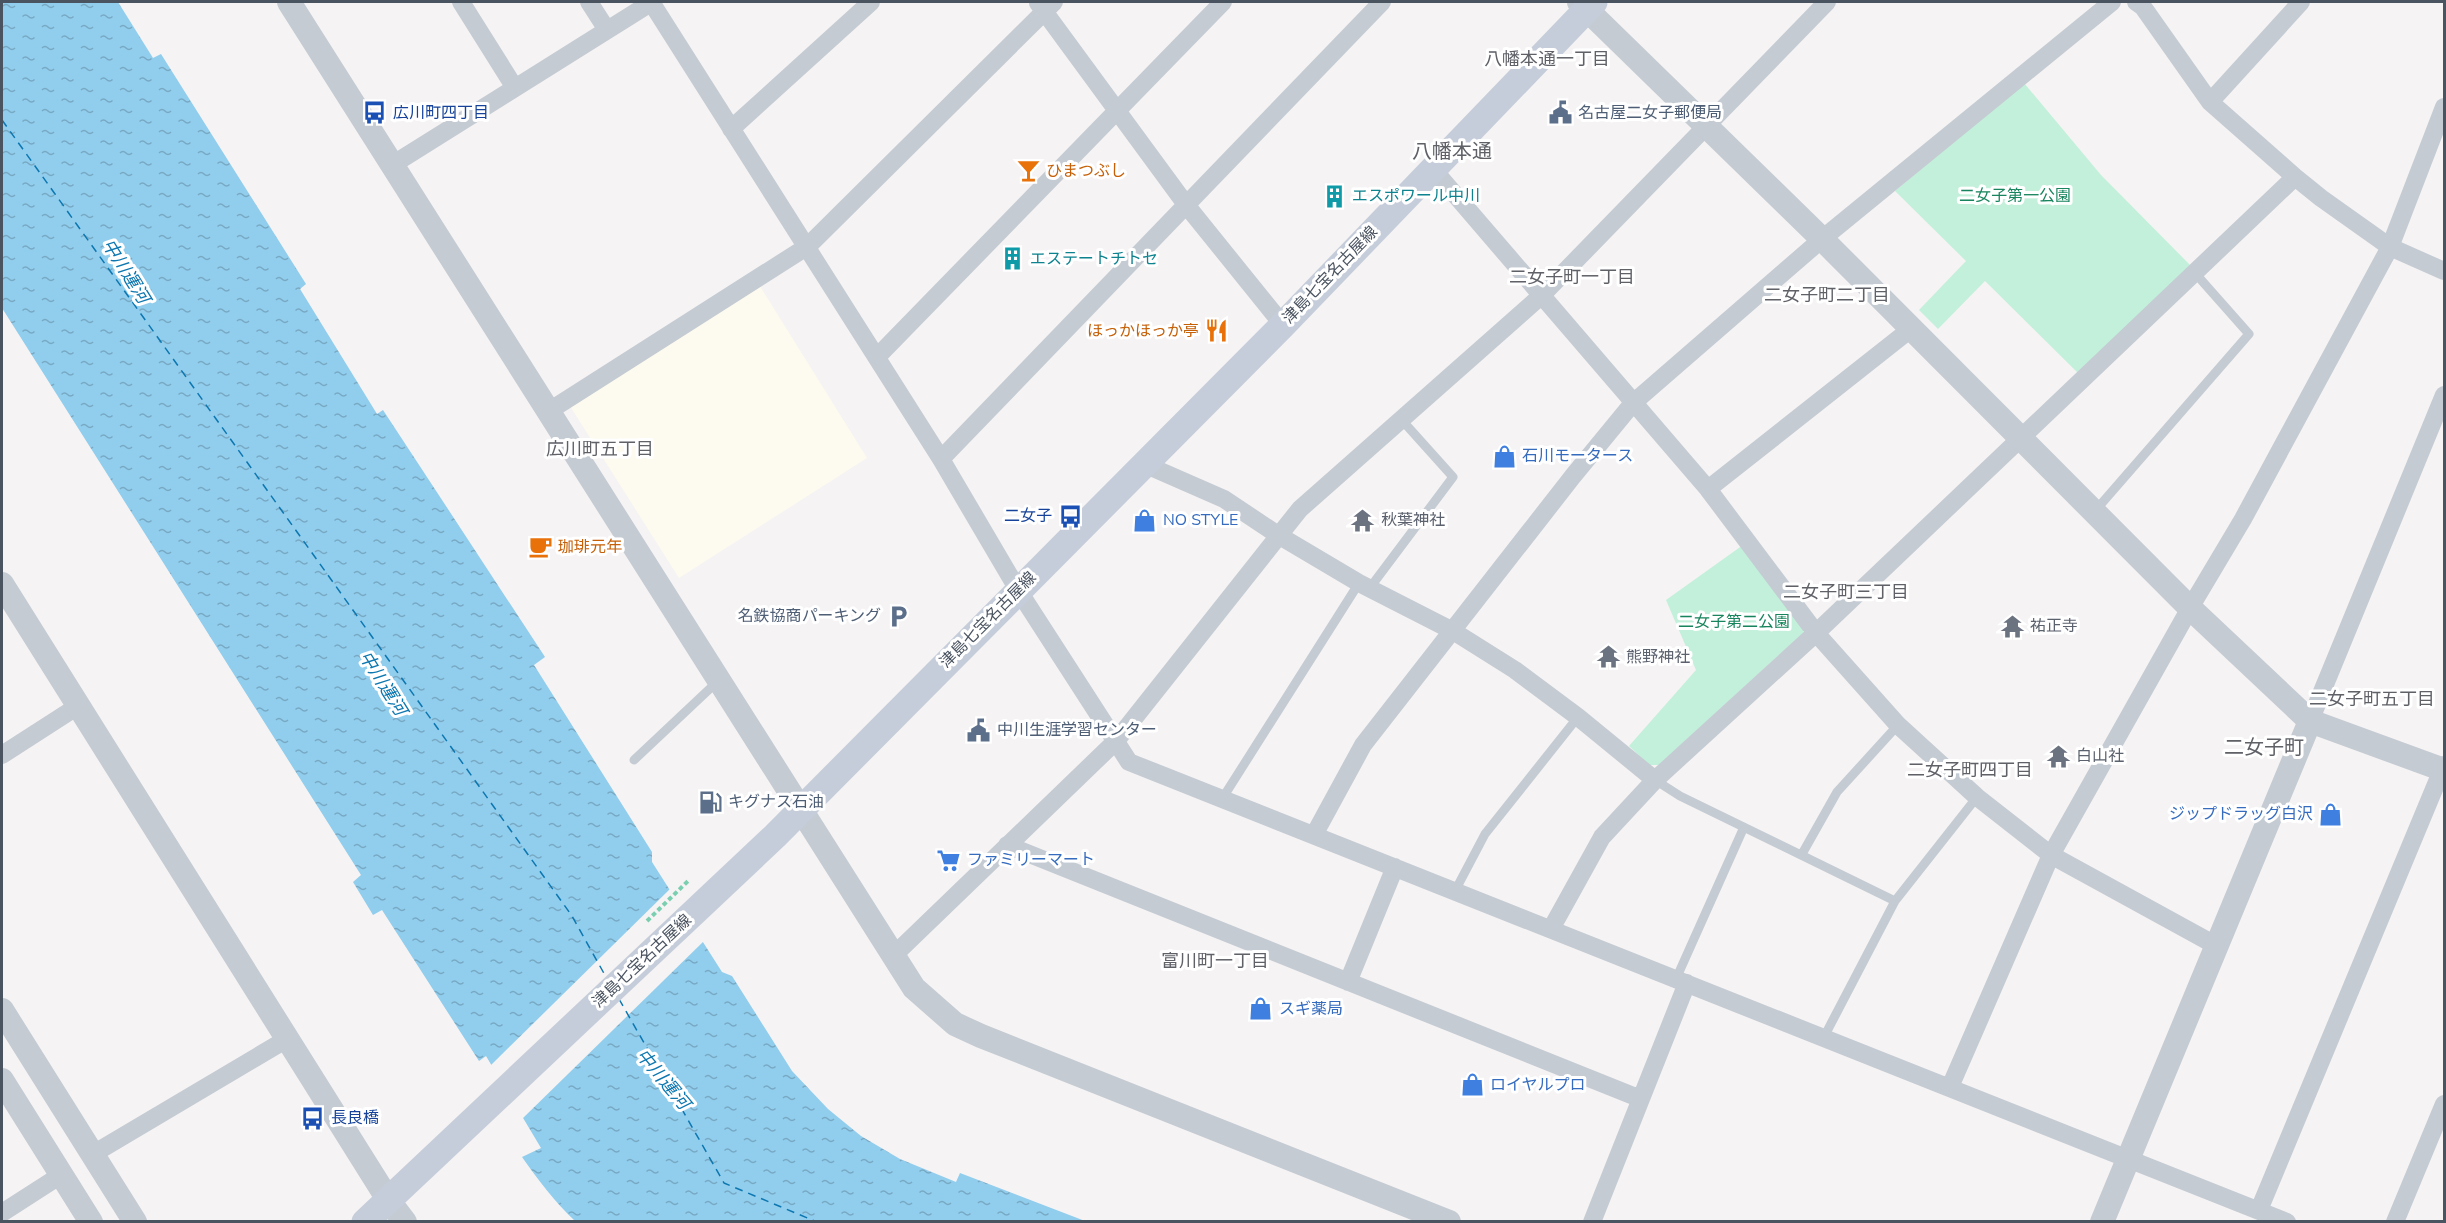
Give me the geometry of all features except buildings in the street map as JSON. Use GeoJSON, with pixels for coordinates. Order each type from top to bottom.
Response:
{"type":"FeatureCollection","features":[{"type":"Feature","properties":{"kind":"main road","name":"津島七宝名古屋線"},"geometry":{"type":"LineString","coordinates":[[365,1221],[397,1211],[489,1105],[775,836],[1283,325],[1587,4]]}},
{"type":"Feature","properties":{"kind":"street"},"geometry":{"type":"LineString","coordinates":[[289,2],[914,988],[956,1024],[1449,1221]]}},
{"type":"Feature","properties":{"kind":"street"},"geometry":{"type":"LineString","coordinates":[[461,2],[515,87]]}},
{"type":"Feature","properties":{"kind":"street"},"geometry":{"type":"LineString","coordinates":[[589,2],[607,30]]}},
{"type":"Feature","properties":{"kind":"street"},"geometry":{"type":"LineString","coordinates":[[392,165],[652,2],[941,459],[1018,591],[1129,762],[2287,1221]]}},
{"type":"Feature","properties":{"kind":"street"},"geometry":{"type":"LineString","coordinates":[[731,129],[870,2]]}},
{"type":"Feature","properties":{"kind":"street"},"geometry":{"type":"LineString","coordinates":[[877,357],[1223,2]]}},
{"type":"Feature","properties":{"kind":"street"},"geometry":{"type":"LineString","coordinates":[[941,459],[1382,2]]}},
{"type":"Feature","properties":{"kind":"street"},"geometry":{"type":"LineString","coordinates":[[893,956],[1116,741],[1300,509],[1400,418],[1542,295],[1827,2]]}},
{"type":"Feature","properties":{"kind":"street"},"geometry":{"type":"LineString","coordinates":[[1314,835],[1363,744],[1633,403],[1822,239],[2112,2]]}},
{"type":"Feature","properties":{"kind":"street"},"geometry":{"type":"LineString","coordinates":[[2136,2],[2143,7],[2210,102],[2295,177],[2390,247],[2445,272]]}},
{"type":"Feature","properties":{"kind":"street"},"geometry":{"type":"LineString","coordinates":[[2210,102],[2301,2]]}},
{"type":"Feature","properties":{"kind":"street"},"geometry":{"type":"LineString","coordinates":[[1587,4],[1706,126],[1912,328],[2190,608],[2310,721],[2444,768],[2259,1210]]}},
{"type":"Feature","properties":{"kind":"street"},"geometry":{"type":"LineString","coordinates":[[549,411],[808,246],[1045,5],[1187,206],[1283,325]]}},
{"type":"Feature","properties":{"kind":"street"},"geometry":{"type":"LineString","coordinates":[[1950,1088],[2051,855],[2190,608],[2243,519],[2390,247],[2445,107]]}},
{"type":"Feature","properties":{"kind":"street"},"geometry":{"type":"LineString","coordinates":[[1433,169],[1708,489],[1816,633],[1898,725],[1977,796],[2051,855],[2217,946]]}},
{"type":"Feature","properties":{"kind":"street"},"geometry":{"type":"LineString","coordinates":[[1551,929],[1602,837],[1655,780],[1816,633],[2295,177]]}},
{"type":"Feature","properties":{"kind":"street"},"geometry":{"type":"LineString","coordinates":[[1708,489],[1912,328]]}},
{"type":"Feature","properties":{"kind":"street"},"geometry":{"type":"LineString","coordinates":[[2102,1221],[2445,395]]}},
{"type":"Feature","properties":{"kind":"street"},"geometry":{"type":"LineString","coordinates":[[1144,464],[1224,499],[1278,535],[1364,586],[1453,631],[1515,670],[1578,717],[1655,780]]}},
{"type":"Feature","properties":{"kind":"street"},"geometry":{"type":"LineString","coordinates":[[2,584],[397,1211]]}},
{"type":"Feature","properties":{"kind":"street"},"geometry":{"type":"LineString","coordinates":[[2,755],[78,706]]}},
{"type":"Feature","properties":{"kind":"street"},"geometry":{"type":"LineString","coordinates":[[1007,845],[1641,1099]]}},
{"type":"Feature","properties":{"kind":"street"},"geometry":{"type":"LineString","coordinates":[[1348,982],[1395,867]]}},
{"type":"Feature","properties":{"kind":"street"},"geometry":{"type":"LineString","coordinates":[[1592,1221],[1641,1099],[1681,981]]}},
{"type":"Feature","properties":{"kind":"street"},"geometry":{"type":"LineString","coordinates":[[2,1010],[135,1221]]}},
{"type":"Feature","properties":{"kind":"street"},"geometry":{"type":"LineString","coordinates":[[93,1154],[287,1039]]}},
{"type":"Feature","properties":{"kind":"street"},"geometry":{"type":"LineString","coordinates":[[2,1080],[91,1221]]}},
{"type":"Feature","properties":{"kind":"street"},"geometry":{"type":"LineString","coordinates":[[2395,1221],[2445,1104]]}},
{"type":"Feature","properties":{"kind":"street"},"geometry":{"type":"LineString","coordinates":[[2,1213],[61,1174]]}},
{"type":"Feature","properties":{"kind":"lane"},"geometry":{"type":"LineString","coordinates":[[2094,512],[2249,334],[2195,273]]}},
{"type":"Feature","properties":{"kind":"lane"},"geometry":{"type":"LineString","coordinates":[[1222,799],[1364,586],[1453,477],[1400,418]]}},
{"type":"Feature","properties":{"kind":"lane"},"geometry":{"type":"LineString","coordinates":[[634,760],[719,680]]}},
{"type":"Feature","properties":{"kind":"lane"},"geometry":{"type":"LineString","coordinates":[[1455,891],[1485,834],[1578,717]]}},
{"type":"Feature","properties":{"kind":"lane"},"geometry":{"type":"LineString","coordinates":[[1802,854],[1837,792],[1898,725]]}},
{"type":"Feature","properties":{"kind":"lane"},"geometry":{"type":"LineString","coordinates":[[1655,780],[1680,796],[1895,901]]}},
{"type":"Feature","properties":{"kind":"lane"},"geometry":{"type":"LineString","coordinates":[[1824,1037],[1895,901],[1977,796]]}},
{"type":"Feature","properties":{"kind":"lane"},"geometry":{"type":"LineString","coordinates":[[1681,981],[1744,827]]}},
{"type":"Feature","properties":{"kind":"shaded area"},"geometry":{"type":"Polygon","coordinates":[[[758,283],[867,458],[679,578],[570,406],[758,283]]]}},
{"type":"Feature","properties":{"kind":"green space","name":"二女子第一公園"},"geometry":{"type":"Polygon","coordinates":[[[2024,83],[2101,175],[2191,266],[2078,373],[1985,281],[1938,329],[1919,310],[1966,261],[1895,191],[2024,83]]]}},
{"type":"Feature","properties":{"kind":"green space","name":"二女子第二公園"},"geometry":{"type":"Polygon","coordinates":[[[1743,545],[1803,623],[1803,633],[1659,765],[1649,765],[1629,746],[1696,670],[1666,600],[1743,545]]]}},
{"type":"Feature","properties":{"kind":"water","name":"中川運河"},"geometry":{"type":"Polygon","coordinates":[[[2,2],[118,2],[153,58],[161,54],[306,284],[300,289],[377,414],[383,410],[545,657],[534,665],[652,852],[652,862],[722,972],[732,976],[792,1071],[828,1109],[861,1136],[900,1159],[956,1182],[960,1173],[1085,1221],[575,1221],[561,1206],[522,1157],[541,1148],[486,1056],[479,1061],[382,910],[373,915],[353,882],[361,875],[2,308],[2,2]]]}},
{"type":"Feature","properties":{"kind":"pier"},"geometry":{"type":"Polygon","coordinates":[[[672,887],[706,939],[521,1120],[489,1067],[672,887]]]}},
{"type":"Feature","properties":{"kind":"ferry route"},"geometry":{"type":"LineString","coordinates":[[2,120],[572,916],[606,977]]}},
{"type":"Feature","properties":{"kind":"ferry route"},"geometry":{"type":"LineString","coordinates":[[619,999],[724,1183],[817,1222]]}},
{"type":"Feature","properties":{"kind":"place","name":"広川町四丁目"},"geometry":{"type":"Point","coordinates":[375,113]}},
{"type":"Feature","properties":{"kind":"place","name":"名古屋二女子郵便局"},"geometry":{"type":"Point","coordinates":[1560,113]}},
{"type":"Feature","properties":{"kind":"place","name":"ひまつぶし"},"geometry":{"type":"Point","coordinates":[1028,171]}},
{"type":"Feature","properties":{"kind":"place","name":"エスポワール中川"},"geometry":{"type":"Point","coordinates":[1334,196]}},
{"type":"Feature","properties":{"kind":"place","name":"エステートチトセ"},"geometry":{"type":"Point","coordinates":[1012,259]}},
{"type":"Feature","properties":{"kind":"place","name":"ほっかほっか亭"},"geometry":{"type":"Point","coordinates":[1217,331]}},
{"type":"Feature","properties":{"kind":"place","name":"石川モータース"},"geometry":{"type":"Point","coordinates":[1504,456]}},
{"type":"Feature","properties":{"kind":"place","name":"二女子"},"geometry":{"type":"Point","coordinates":[1070,516]}},
{"type":"Feature","properties":{"kind":"place","name":"NO STYLE"},"geometry":{"type":"Point","coordinates":[1145,520]}},
{"type":"Feature","properties":{"kind":"place","name":"秋葉神社"},"geometry":{"type":"Point","coordinates":[1363,520]}},
{"type":"Feature","properties":{"kind":"place","name":"珈琲元年"},"geometry":{"type":"Point","coordinates":[540,547]}},
{"type":"Feature","properties":{"kind":"place","name":"名鉄協商パーキング"},"geometry":{"type":"Point","coordinates":[899,616]}},
{"type":"Feature","properties":{"kind":"place","name":"祐正寺"},"geometry":{"type":"Point","coordinates":[2012,626]}},
{"type":"Feature","properties":{"kind":"place","name":"熊野神社"},"geometry":{"type":"Point","coordinates":[1608,657]}},
{"type":"Feature","properties":{"kind":"place","name":"中川生涯学習センター"},"geometry":{"type":"Point","coordinates":[979,730]}},
{"type":"Feature","properties":{"kind":"place","name":"白山社"},"geometry":{"type":"Point","coordinates":[2058,756]}},
{"type":"Feature","properties":{"kind":"place","name":"キグナス石油"},"geometry":{"type":"Point","coordinates":[710,802]}},
{"type":"Feature","properties":{"kind":"place","name":"ジップドラッグ白沢"},"geometry":{"type":"Point","coordinates":[2331,814]}},
{"type":"Feature","properties":{"kind":"place","name":"ファミリーマート"},"geometry":{"type":"Point","coordinates":[949,860]}},
{"type":"Feature","properties":{"kind":"place","name":"スギ薬局"},"geometry":{"type":"Point","coordinates":[1261,1009]}},
{"type":"Feature","properties":{"kind":"place","name":"ロイヤルプロ"},"geometry":{"type":"Point","coordinates":[1472,1085]}},
{"type":"Feature","properties":{"kind":"place","name":"長良橋"},"geometry":{"type":"Point","coordinates":[313,1118]}},
{"type":"Feature","properties":{"kind":"district","name":"八幡本通一丁目"},"geometry":{"type":"Point","coordinates":[1547,59]}},
{"type":"Feature","properties":{"kind":"district","name":"八幡本通"},"geometry":{"type":"Point","coordinates":[1452,151]}},
{"type":"Feature","properties":{"kind":"district","name":"二女子町一丁目"},"geometry":{"type":"Point","coordinates":[1572,277]}},
{"type":"Feature","properties":{"kind":"district","name":"二女子町二丁目"},"geometry":{"type":"Point","coordinates":[1827,295]}},
{"type":"Feature","properties":{"kind":"district","name":"広川町五丁目"},"geometry":{"type":"Point","coordinates":[600,449]}},
{"type":"Feature","properties":{"kind":"district","name":"二女子町三丁目"},"geometry":{"type":"Point","coordinates":[1846,592]}},
{"type":"Feature","properties":{"kind":"district","name":"二女子町五丁目"},"geometry":{"type":"Point","coordinates":[2372,699]}},
{"type":"Feature","properties":{"kind":"district","name":"二女子町"},"geometry":{"type":"Point","coordinates":[2264,747]}},
{"type":"Feature","properties":{"kind":"district","name":"二女子町四丁目"},"geometry":{"type":"Point","coordinates":[1970,770]}},
{"type":"Feature","properties":{"kind":"district","name":"富川町一丁目"},"geometry":{"type":"Point","coordinates":[1215,961]}}]}
